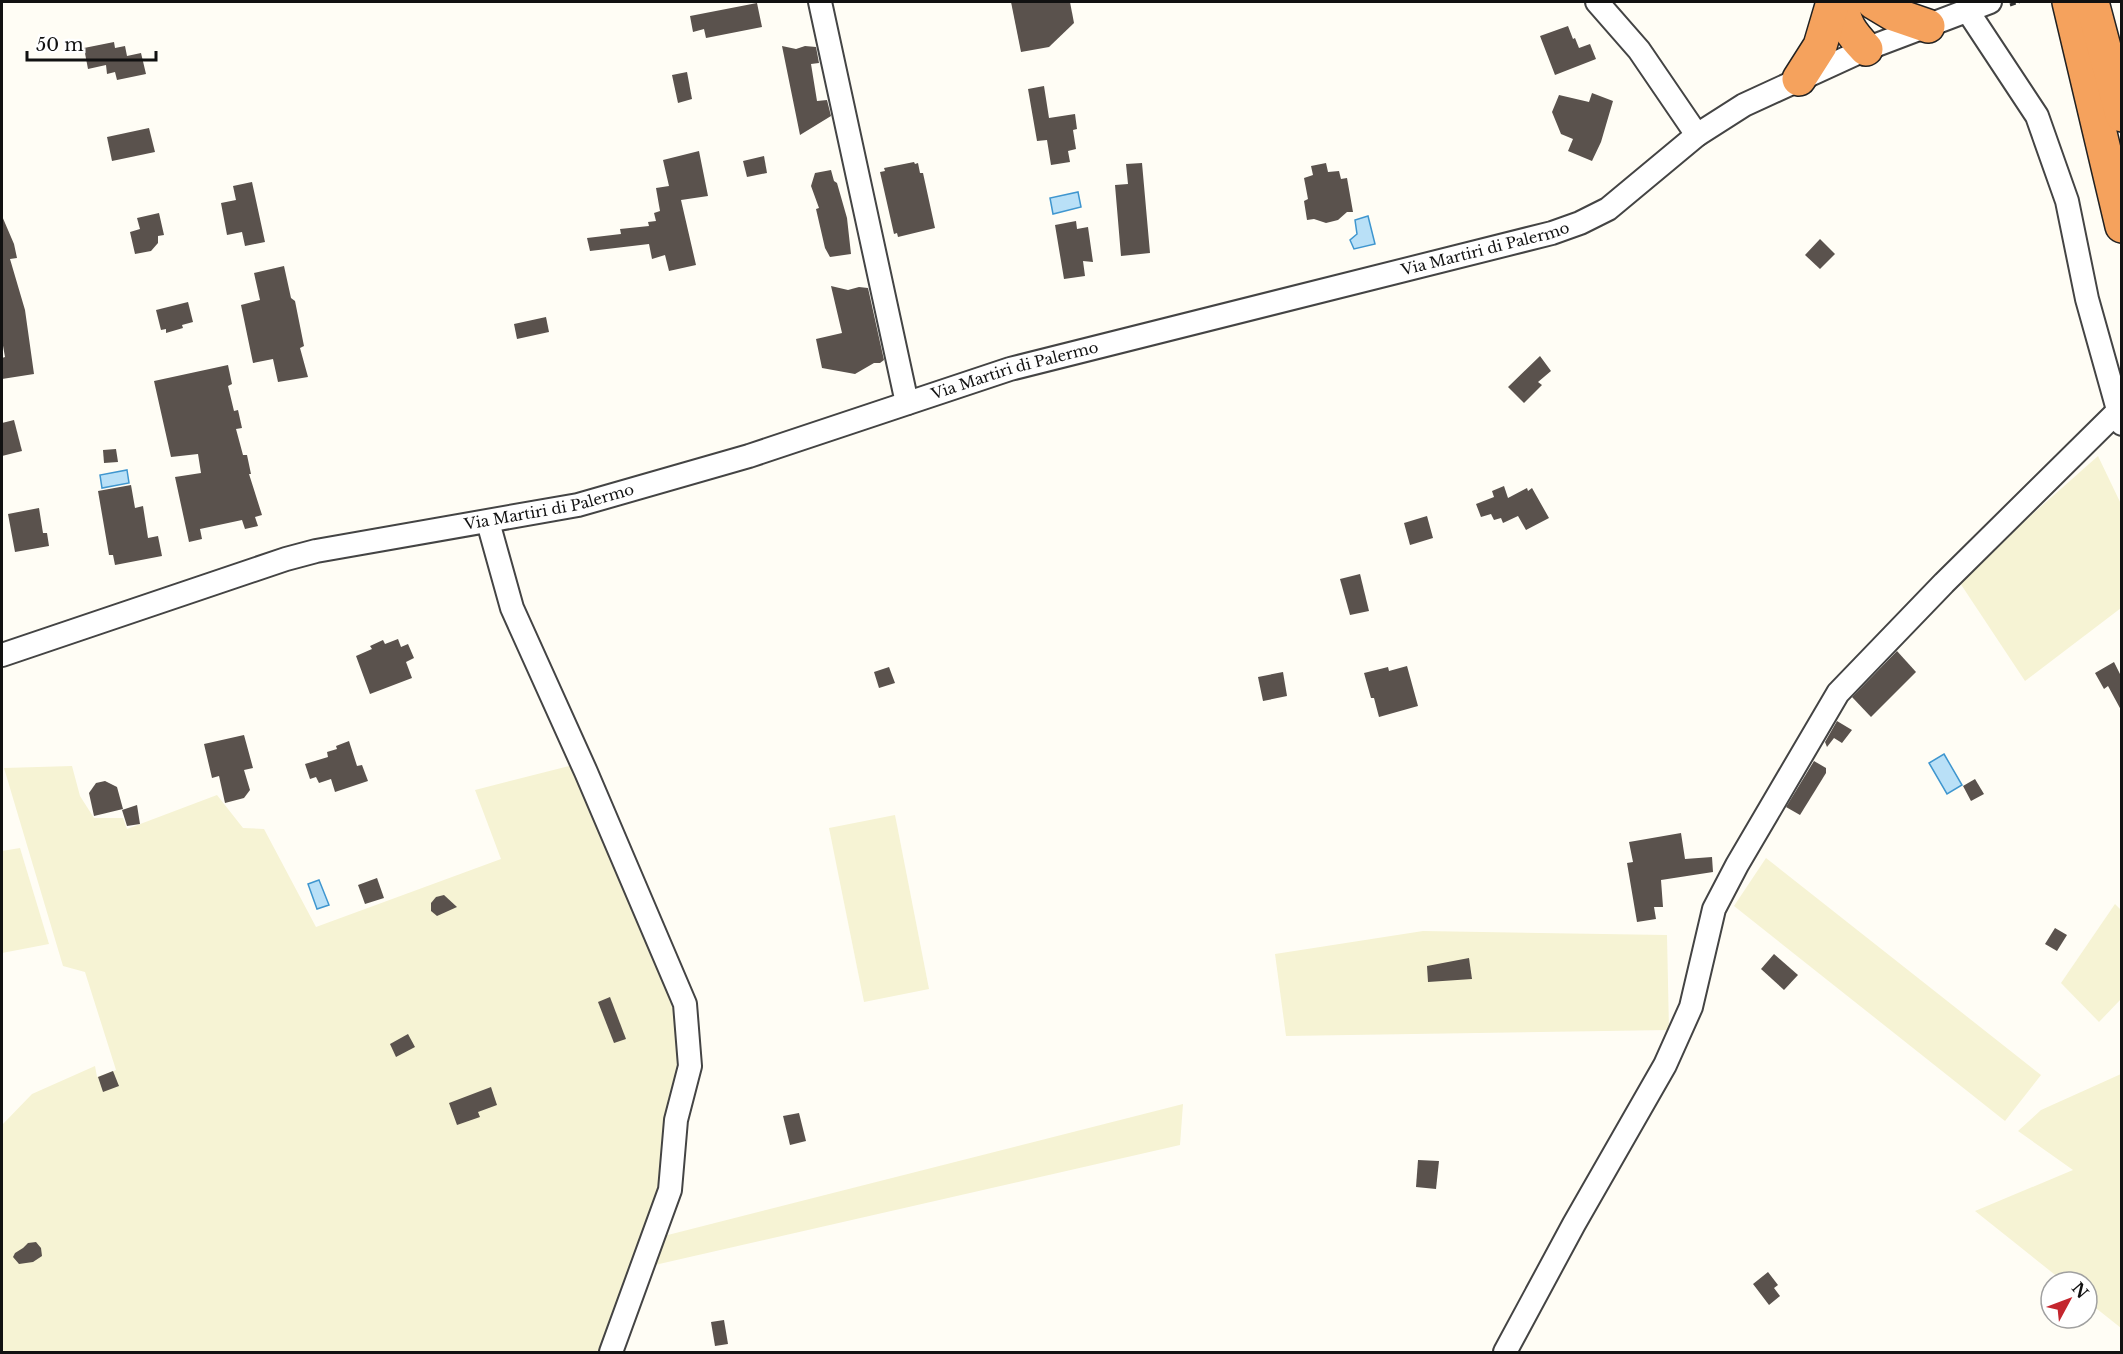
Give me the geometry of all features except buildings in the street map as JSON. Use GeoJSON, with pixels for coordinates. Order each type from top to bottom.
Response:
{"type":"FeatureCollection","features":[{"type":"Feature","properties":{"kind":"highway"},"geometry":{"type":"LineString","coordinates":[[1799,79],[1820,46],[1833,2]]}},
{"type":"Feature","properties":{"kind":"highway"},"geometry":{"type":"LineString","coordinates":[[1841,2],[1850,32],[1866,49]]}},
{"type":"Feature","properties":{"kind":"highway"},"geometry":{"type":"LineString","coordinates":[[1859,2],[1868,25],[1866,49]]}},
{"type":"Feature","properties":{"kind":"highway"},"geometry":{"type":"LineString","coordinates":[[1874,2],[1893,14],[1928,26]]}},
{"type":"Feature","properties":{"kind":"highway"},"geometry":{"type":"LineString","coordinates":[[2083,10],[2115,72],[2121,115]]}},
{"type":"Feature","properties":{"kind":"highway"},"geometry":{"type":"LineString","coordinates":[[2083,10],[2121,226]]}},
{"type":"Feature","properties":{"kind":"street"},"geometry":{"type":"LineString","coordinates":[[820,2],[907,403]]}},
{"type":"Feature","properties":{"kind":"street"},"geometry":{"type":"LineString","coordinates":[[1597,2],[1639,50],[1697,135]]}},
{"type":"Feature","properties":{"kind":"street","name":"Via Martiri di Palermo"},"geometry":{"type":"LineString","coordinates":[[2,655],[286,559],[316,551],[578,505],[749,456],[1010,369],[1552,233],[1596,216],[1608,208],[1697,135],[1744,105],[1866,49],[1990,2]]}},
{"type":"Feature","properties":{"kind":"street"},"geometry":{"type":"LineString","coordinates":[[1505,1353],[1574,1224],[1665,1065],[1691,1007],[1714,909],[1737,865],[1838,693],[1944,583],[2119,409],[2087,299],[2067,201],[2037,116],[1967,10]]}},
{"type":"Feature","properties":{"kind":"street"},"geometry":{"type":"LineString","coordinates":[[488,522],[512,608],[586,772],[685,1004],[690,1066],[676,1120],[670,1190],[611,1353]]}},
{"type":"Feature","properties":{"kind":"shaded area"},"geometry":{"type":"Polygon","coordinates":[[[2098,456],[2121,504],[2121,608],[2025,681],[1958,580],[2098,456]]]}},
{"type":"Feature","properties":{"kind":"shaded area"},"geometry":{"type":"Polygon","coordinates":[[[581,763],[682,1033],[658,1193],[601,1352],[2,1352],[2,1125],[32,1094],[95,1066],[97,1077],[116,1070],[85,972],[63,966],[4,768],[72,766],[80,796],[94,818],[123,818],[127,829],[217,795],[243,828],[264,829],[316,927],[501,859],[475,790],[581,763]]]}},
{"type":"Feature","properties":{"kind":"shaded area"},"geometry":{"type":"Polygon","coordinates":[[[895,815],[929,989],[864,1002],[829,828],[895,815]]]}},
{"type":"Feature","properties":{"kind":"shaded area"},"geometry":{"type":"Polygon","coordinates":[[[20,848],[49,944],[2,953],[2,851],[20,848]]]}},
{"type":"Feature","properties":{"kind":"shaded area"},"geometry":{"type":"Polygon","coordinates":[[[1766,858],[2041,1075],[2005,1121],[1734,906],[1766,858]]]}},
{"type":"Feature","properties":{"kind":"shaded area"},"geometry":{"type":"Polygon","coordinates":[[[2115,904],[2121,910],[2121,999],[2099,1022],[2061,983],[2115,904]]]}},
{"type":"Feature","properties":{"kind":"shaded area"},"geometry":{"type":"Polygon","coordinates":[[[1423,931],[1667,935],[1669,1030],[1286,1036],[1275,954],[1423,931]]]}},
{"type":"Feature","properties":{"kind":"shaded area"},"geometry":{"type":"Polygon","coordinates":[[[2121,1074],[2121,1328],[2099,1311],[2099,1270],[2049,1270],[1975,1211],[2073,1170],[2018,1131],[2041,1110],[2121,1074]]]}},
{"type":"Feature","properties":{"kind":"shaded area"},"geometry":{"type":"Polygon","coordinates":[[[1183,1104],[1180,1145],[646,1267],[656,1238],[1183,1104]]]}},
{"type":"Feature","properties":{"kind":"water"},"geometry":{"type":"Polygon","coordinates":[[[1078,192],[1081,207],[1053,214],[1050,198],[1078,192]]]}},
{"type":"Feature","properties":{"kind":"water"},"geometry":{"type":"Polygon","coordinates":[[[1368,216],[1375,244],[1354,249],[1350,240],[1357,234],[1355,220],[1368,216]]]}},
{"type":"Feature","properties":{"kind":"water"},"geometry":{"type":"Polygon","coordinates":[[[127,470],[129,483],[102,488],[100,475],[127,470]]]}},
{"type":"Feature","properties":{"kind":"water"},"geometry":{"type":"Polygon","coordinates":[[[1944,754],[1962,785],[1947,794],[1929,763],[1944,754]]]}},
{"type":"Feature","properties":{"kind":"water"},"geometry":{"type":"Polygon","coordinates":[[[319,880],[329,905],[317,909],[308,884],[319,880]]]}}]}
